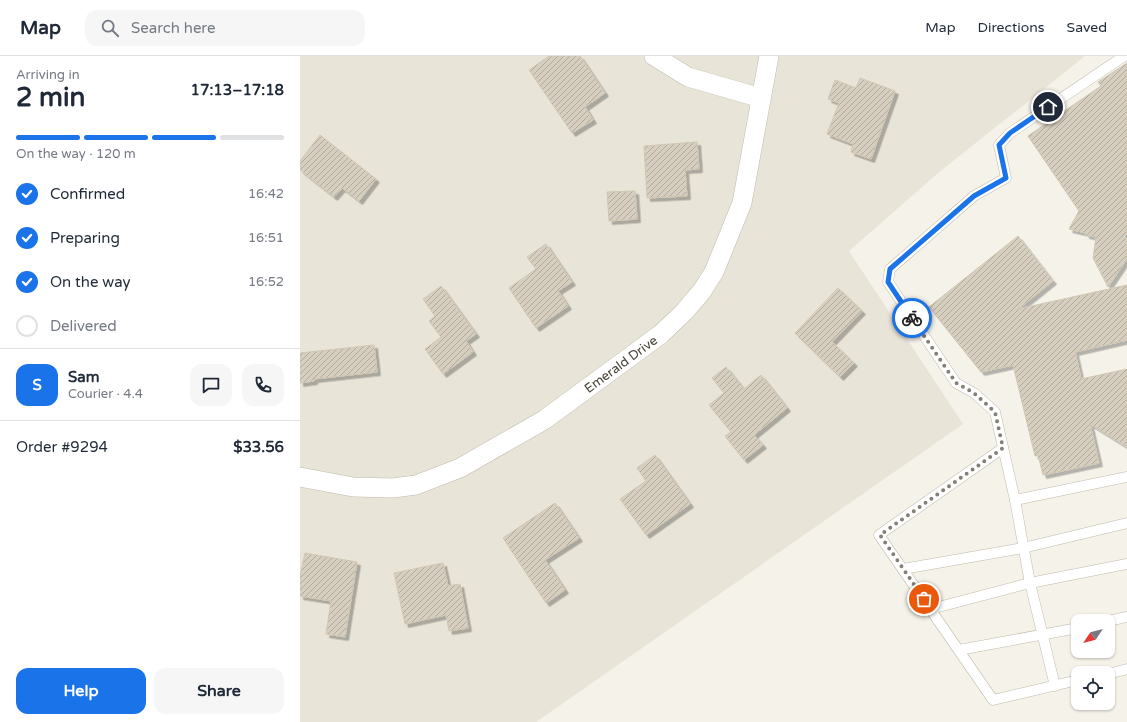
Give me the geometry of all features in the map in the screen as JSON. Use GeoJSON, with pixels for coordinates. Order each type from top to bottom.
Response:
{"type":"FeatureCollection","features":[{"type":"Feature","properties":{"kind":"street"},"geometry":{"type":"LineString","coordinates":[[654,56],[688,77],[761,98]]}},
{"type":"Feature","properties":{"kind":"street","name":"Emerald Drive"},"geometry":{"type":"LineString","coordinates":[[300,477],[353,487],[393,488],[416,485],[460,468],[544,420],[661,334],[684,312],[702,291],[714,272],[742,203],[769,56]]}},
{"type":"Feature","properties":{"kind":"lane"},"geometry":{"type":"LineString","coordinates":[[1055,686],[1030,583],[1015,500],[995,412],[974,393],[956,383],[888,282],[890,269],[974,196],[1006,178],[999,145],[1010,133],[1124,56]]}},
{"type":"Feature","properties":{"kind":"lane"},"geometry":{"type":"LineString","coordinates":[[1003,448],[880,535],[993,700],[1071,682]]}},
{"type":"Feature","properties":{"kind":"lane"},"geometry":{"type":"LineString","coordinates":[[1015,500],[1127,477]]}},
{"type":"Feature","properties":{"kind":"lane"},"geometry":{"type":"LineString","coordinates":[[903,569],[1023,548],[1127,523]]}},
{"type":"Feature","properties":{"kind":"lane"},"geometry":{"type":"LineString","coordinates":[[931,609],[1030,583],[1127,564]]}},
{"type":"Feature","properties":{"kind":"lane"},"geometry":{"type":"LineString","coordinates":[[1115,620],[1127,617]]}},
{"type":"Feature","properties":{"kind":"lane"},"geometry":{"type":"LineString","coordinates":[[959,650],[1071,629]]}},
{"type":"Feature","properties":{"kind":"lane"},"geometry":{"type":"LineString","coordinates":[[1115,673],[1127,670]]}},
{"type":"Feature","properties":{"kind":"shaded area"},"geometry":{"type":"Polygon","coordinates":[[[300,56],[1085,56],[938,173],[849,251],[963,424],[536,722],[300,722],[300,56]]]}},
{"type":"Feature","properties":{"kind":"building"},"geometry":{"type":"Polygon","coordinates":[[[549,56],[580,56],[605,93],[585,107],[593,120],[572,133],[529,70],[549,56]]]}},
{"type":"Feature","properties":{"kind":"building"},"geometry":{"type":"Polygon","coordinates":[[[1127,63],[1126,260],[1108,287],[1093,258],[1096,237],[1069,229],[1079,211],[1028,136],[1101,86],[1098,82],[1127,63]]]}},
{"type":"Feature","properties":{"kind":"building"},"geometry":{"type":"Polygon","coordinates":[[[860,78],[895,91],[871,159],[851,152],[853,144],[827,134],[839,103],[828,99],[835,80],[856,88],[860,78]]]}},
{"type":"Feature","properties":{"kind":"building"},"geometry":{"type":"Polygon","coordinates":[[[320,135],[376,179],[359,201],[342,188],[334,197],[300,170],[300,161],[320,135]]]}},
{"type":"Feature","properties":{"kind":"building"},"geometry":{"type":"Polygon","coordinates":[[[697,142],[699,169],[685,170],[687,196],[647,198],[644,146],[697,142]]]}},
{"type":"Feature","properties":{"kind":"building"},"geometry":{"type":"Polygon","coordinates":[[[635,191],[637,219],[609,221],[607,192],[635,191]]]}},
{"type":"Feature","properties":{"kind":"building"},"geometry":{"type":"Polygon","coordinates":[[[1018,236],[1053,281],[1018,309],[1127,285],[1127,340],[1075,352],[1081,379],[1127,369],[1127,447],[1090,424],[1099,463],[1043,475],[1038,455],[1035,456],[1013,365],[981,372],[929,307],[1018,236]]]}},
{"type":"Feature","properties":{"kind":"building"},"geometry":{"type":"Polygon","coordinates":[[[546,244],[572,282],[558,291],[568,306],[536,328],[509,288],[536,269],[527,257],[546,244]]]}},
{"type":"Feature","properties":{"kind":"building"},"geometry":{"type":"Polygon","coordinates":[[[441,286],[476,334],[466,341],[473,352],[443,374],[425,349],[441,337],[429,321],[435,316],[423,299],[441,286]]]}},
{"type":"Feature","properties":{"kind":"building"},"geometry":{"type":"Polygon","coordinates":[[[838,288],[862,311],[832,342],[854,363],[840,377],[795,333],[838,288]]]}},
{"type":"Feature","properties":{"kind":"building"},"geometry":{"type":"Polygon","coordinates":[[[374,345],[377,372],[314,379],[314,381],[300,383],[300,353],[374,345]]]}},
{"type":"Feature","properties":{"kind":"building"},"geometry":{"type":"Polygon","coordinates":[[[726,367],[744,389],[761,375],[787,408],[754,435],[763,445],[744,460],[725,436],[731,432],[709,405],[724,393],[712,378],[726,367]]]}},
{"type":"Feature","properties":{"kind":"building"},"geometry":{"type":"Polygon","coordinates":[[[655,455],[690,504],[646,535],[620,499],[646,481],[637,468],[655,455]]]}},
{"type":"Feature","properties":{"kind":"building"},"geometry":{"type":"Polygon","coordinates":[[[555,503],[579,538],[545,560],[565,590],[546,603],[503,538],[555,503]]]}},
{"type":"Feature","properties":{"kind":"building"},"geometry":{"type":"Polygon","coordinates":[[[305,553],[357,562],[345,637],[326,634],[331,601],[300,596],[300,572],[305,553]]]}},
{"type":"Feature","properties":{"kind":"building"},"geometry":{"type":"Polygon","coordinates":[[[443,563],[448,586],[460,584],[468,628],[449,631],[446,615],[405,624],[394,573],[443,563]]]}},
{"type":"Feature","properties":{"kind":"way so far"},"geometry":{"type":"LineString","coordinates":[[912,318],[956,383],[974,393],[995,412],[1003,448],[880,535],[924,599]]}},
{"type":"Feature","properties":{"kind":"route"},"geometry":{"type":"LineString","coordinates":[[912,318],[888,282],[890,269],[974,196],[1006,178],[999,145],[1010,133],[1048,107]]}}]}
